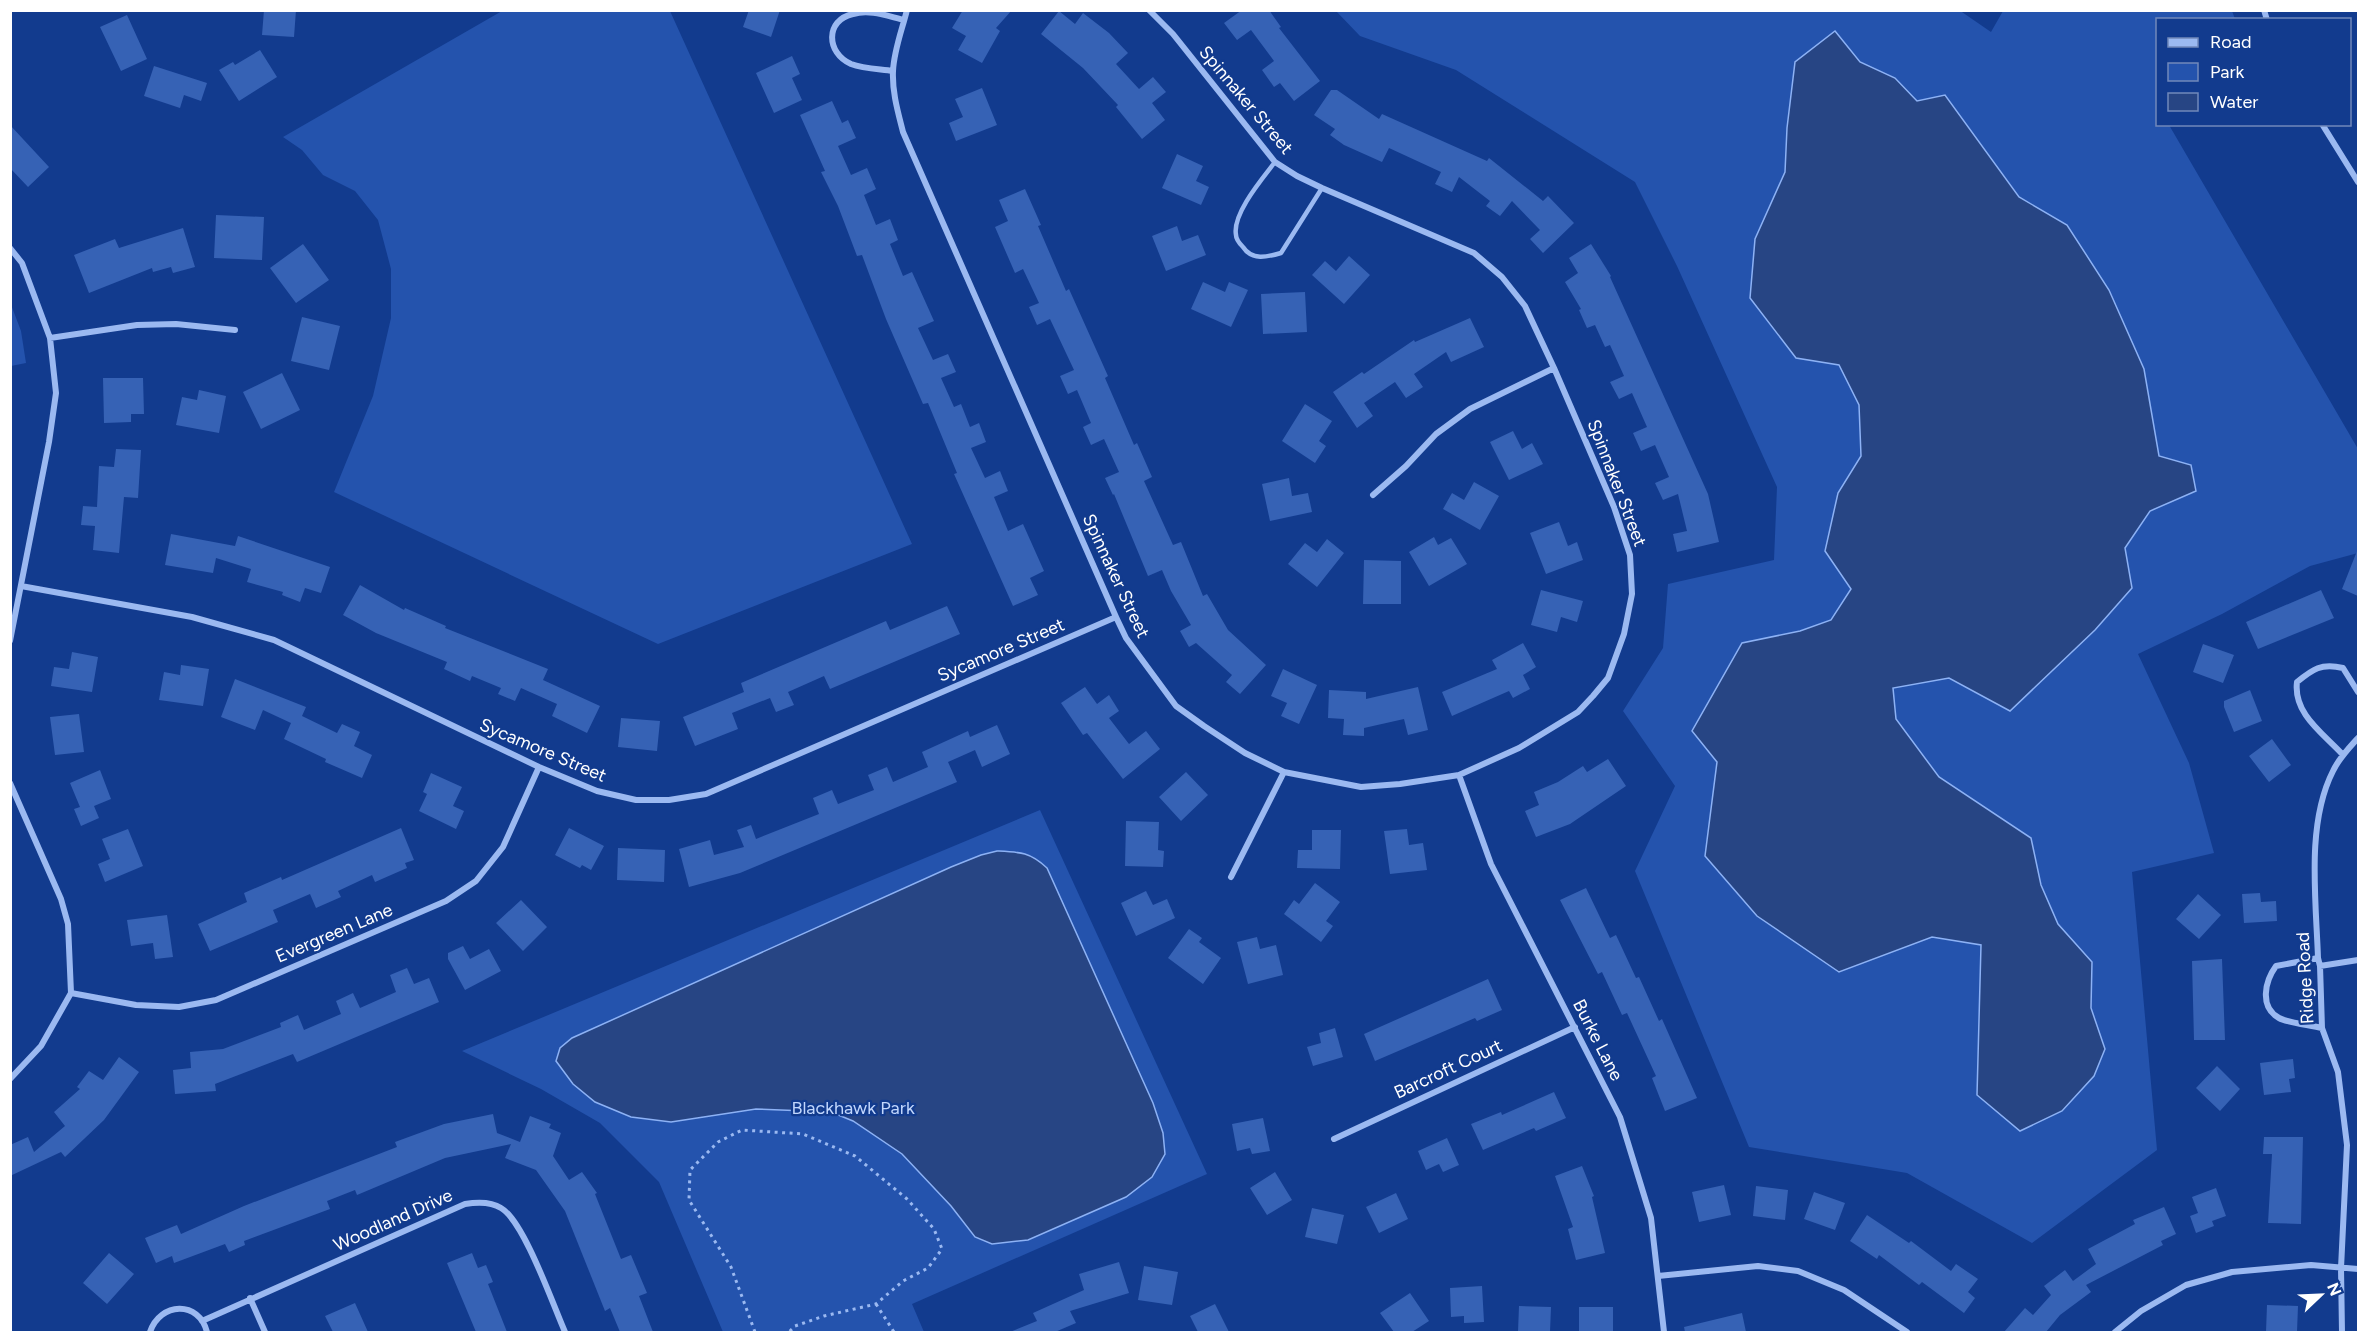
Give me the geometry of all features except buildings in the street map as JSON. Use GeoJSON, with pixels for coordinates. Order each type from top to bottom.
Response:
{"type":"FeatureCollection","features":[{"type":"Feature","properties":{"kind":"street","name":"Spinnaker Street"},"geometry":{"type":"LineString","coordinates":[[907,10],[897,45],[893,71],[895,96],[903,132],[1116,617],[1131,645],[1176,706],[1245,753],[1284,772],[1361,788],[1459,776],[1519,748],[1578,712],[1608,678],[1624,634],[1632,594],[1630,555],[1614,507],[1525,306],[1502,277],[1474,254],[1296,176],[1275,162],[1173,34],[1149,10]]}},
{"type":"Feature","properties":{"kind":"street"},"geometry":{"type":"LineString","coordinates":[[893,71],[861,67],[840,58],[834,50],[832,32],[835,24],[842,17],[857,13],[880,14],[904,20]]}},
{"type":"Feature","properties":{"kind":"street"},"geometry":{"type":"LineString","coordinates":[[2323,126],[2358,182]]}},
{"type":"Feature","properties":{"kind":"street"},"geometry":{"type":"LineString","coordinates":[[10,248],[22,263],[50,338],[56,393],[49,442],[10,641]]}},
{"type":"Feature","properties":{"kind":"street"},"geometry":{"type":"LineString","coordinates":[[50,338],[137,326],[176,324],[235,330]]}},
{"type":"Feature","properties":{"kind":"street"},"geometry":{"type":"LineString","coordinates":[[1373,495],[1406,466],[1436,434],[1470,409],[1554,368]]}},
{"type":"Feature","properties":{"kind":"street","name":"Sycamore Street"},"geometry":{"type":"LineString","coordinates":[[21,586],[192,617],[274,640],[539,767],[597,791],[636,800],[669,800],[706,794],[1116,617]]}},
{"type":"Feature","properties":{"kind":"street"},"geometry":{"type":"LineString","coordinates":[[2343,755],[2311,725],[2295,695],[2296,682],[2327,664],[2343,668],[2358,692]]}},
{"type":"Feature","properties":{"kind":"street","name":"Ridge Road"},"geometry":{"type":"LineString","coordinates":[[2342,1332],[2341,1268],[2347,1145],[2338,1072],[2322,1028],[2315,848],[2320,808],[2332,771],[2358,738]]}},
{"type":"Feature","properties":{"kind":"street","name":"Evergreen Lane"},"geometry":{"type":"LineString","coordinates":[[71,993],[136,1005],[179,1007],[216,1000],[446,901],[476,881],[503,847],[539,767]]}},
{"type":"Feature","properties":{"kind":"street"},"geometry":{"type":"LineString","coordinates":[[1231,877],[1284,772]]}},
{"type":"Feature","properties":{"kind":"street","name":"Burke Lane"},"geometry":{"type":"LineString","coordinates":[[1459,776],[1491,864],[1620,1117],[1650,1218],[1665,1332]]}},
{"type":"Feature","properties":{"kind":"street"},"geometry":{"type":"LineString","coordinates":[[10,783],[68,924],[71,993],[41,1046],[10,1079]]}},
{"type":"Feature","properties":{"kind":"street"},"geometry":{"type":"LineString","coordinates":[[2318,958],[2276,966],[2268,976],[2265,998],[2278,1018],[2322,1028]]}},
{"type":"Feature","properties":{"kind":"street"},"geometry":{"type":"LineString","coordinates":[[2320,966],[2358,960]]}},
{"type":"Feature","properties":{"kind":"street","name":"Barcroft Court"},"geometry":{"type":"LineString","coordinates":[[1334,1139],[1575,1027]]}},
{"type":"Feature","properties":{"kind":"street","name":"Woodland Drive"},"geometry":{"type":"LineString","coordinates":[[202,1321],[465,1204],[478,1202],[501,1208],[513,1217],[564,1332]]}},
{"type":"Feature","properties":{"kind":"street"},"geometry":{"type":"LineString","coordinates":[[2115,1332],[2141,1311],[2186,1285],[2232,1272],[2311,1265],[2358,1269]]}},
{"type":"Feature","properties":{"kind":"street"},"geometry":{"type":"LineString","coordinates":[[1658,1276],[1758,1266],[1798,1271],[1844,1290],[1907,1332]]}},
{"type":"Feature","properties":{"kind":"street"},"geometry":{"type":"LineString","coordinates":[[250,1298],[265,1332]]}},
{"type":"Feature","properties":{"kind":"street"},"geometry":{"type":"LineString","coordinates":[[150,1332],[153,1323],[168,1311],[187,1310],[196,1314],[207,1332]]}},
{"type":"Feature","properties":{"kind":"lane"},"geometry":{"type":"LineString","coordinates":[[1275,162],[1254,189],[1236,223],[1236,236],[1245,250],[1261,258],[1281,253],[1322,188]]}},
{"type":"Feature","properties":{"kind":"path"},"geometry":{"type":"LineString","coordinates":[[754,1332],[731,1267],[690,1200],[690,1170],[718,1142],[742,1130],[803,1134],[855,1156],[907,1199],[934,1229],[942,1249],[928,1268],[903,1281],[876,1304],[824,1316],[795,1326],[789,1332]]}},
{"type":"Feature","properties":{"kind":"path"},"geometry":{"type":"LineString","coordinates":[[876,1304],[894,1332]]}},
{"type":"Feature","properties":{"kind":"green space"},"geometry":{"type":"Polygon","coordinates":[[[1959,10],[1991,32],[2003,11],[2232,11],[2235,18],[2156,18],[2156,126],[2170,126],[2358,449],[2358,553],[2310,566],[2222,614],[2138,654],[2189,763],[2214,853],[2132,872],[2157,1150],[2032,1243],[1907,1173],[1749,1147],[1635,871],[1675,786],[1623,711],[1663,648],[1668,584],[1774,560],[1777,487],[1677,266],[1635,182],[1456,70],[1360,36],[1336,11],[1959,10]]]}},
{"type":"Feature","properties":{"kind":"green space"},"geometry":{"type":"Polygon","coordinates":[[[502,11],[670,11],[912,544],[658,644],[334,492],[373,396],[391,318],[391,269],[378,220],[355,191],[323,175],[302,150],[283,137],[502,11]]]}},
{"type":"Feature","properties":{"kind":"green space"},"geometry":{"type":"Polygon","coordinates":[[[10,302],[21,331],[26,363],[11,366],[10,302]]]}},
{"type":"Feature","properties":{"kind":"green space","name":"Blackhawk Park"},"geometry":{"type":"Polygon","coordinates":[[[1040,810],[1207,1174],[912,1304],[924,1332],[723,1332],[659,1182],[600,1123],[541,1089],[462,1051],[1040,810]]]}},
{"type":"Feature","properties":{"kind":"water"},"geometry":{"type":"Polygon","coordinates":[[[1835,31],[1860,62],[1895,78],[1917,101],[1945,95],[2019,197],[2067,225],[2109,290],[2144,369],[2159,456],[2191,465],[2196,491],[2150,511],[2125,548],[2132,588],[2095,630],[2010,711],[1949,678],[1893,688],[1896,719],[1939,777],[2031,838],[2041,885],[2058,924],[2092,962],[2091,1008],[2105,1049],[2094,1076],[2062,1111],[2020,1131],[1977,1095],[1981,945],[1932,937],[1839,972],[1757,916],[1705,856],[1717,762],[1692,731],[1742,643],[1800,631],[1831,620],[1851,589],[1825,551],[1838,493],[1861,456],[1859,405],[1839,365],[1796,358],[1750,298],[1755,239],[1785,172],[1787,128],[1795,62],[1835,31]]]}},
{"type":"Feature","properties":{"kind":"water"},"geometry":{"type":"Polygon","coordinates":[[[997,851],[1024,854],[1047,868],[1153,1103],[1163,1133],[1165,1154],[1152,1177],[1126,1197],[1028,1240],[992,1244],[975,1237],[951,1206],[902,1154],[853,1121],[831,1112],[756,1109],[671,1122],[631,1117],[595,1102],[573,1084],[556,1061],[560,1048],[572,1038],[951,867],[997,851]]]}}]}
